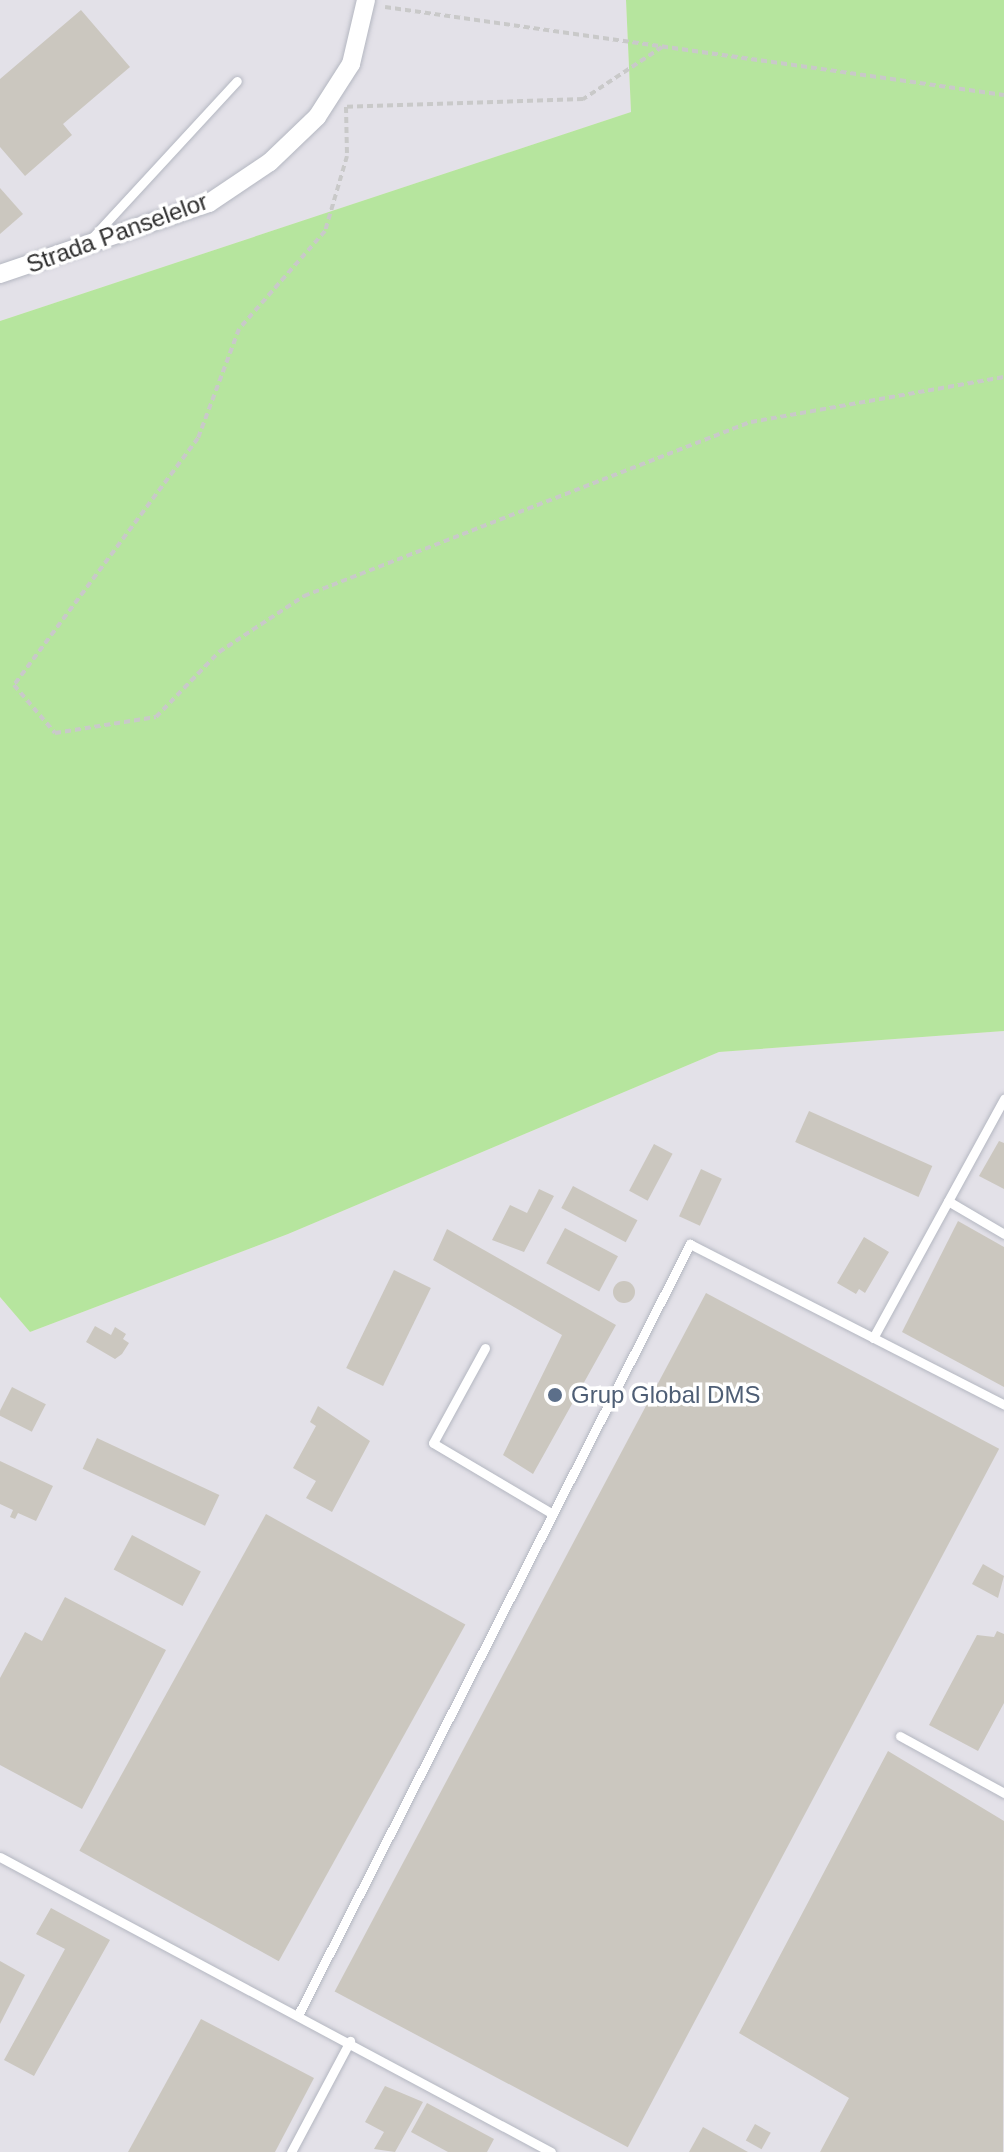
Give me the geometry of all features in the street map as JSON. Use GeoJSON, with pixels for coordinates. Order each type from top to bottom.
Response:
{"type":"FeatureCollection","features":[{"type":"Feature","properties":{"kind":"street","name":"Strada Panselelor"},"geometry":{"type":"LineString","coordinates":[[0,274],[209,203],[270,162],[317,117],[351,64],[366,2]]}},
{"type":"Feature","properties":{"kind":"lane"},"geometry":{"type":"LineString","coordinates":[[83,247],[237,81]]}},
{"type":"Feature","properties":{"kind":"lane"},"geometry":{"type":"LineString","coordinates":[[873,1338],[1004,1099]]}},
{"type":"Feature","properties":{"kind":"lane"},"geometry":{"type":"LineString","coordinates":[[948,1201],[1004,1234]]}},
{"type":"Feature","properties":{"kind":"lane"},"geometry":{"type":"LineString","coordinates":[[299,2013],[690,1244],[1004,1405]]}},
{"type":"Feature","properties":{"kind":"lane"},"geometry":{"type":"LineString","coordinates":[[485,1348],[433,1443],[553,1514]]}},
{"type":"Feature","properties":{"kind":"lane"},"geometry":{"type":"LineString","coordinates":[[900,1736],[1004,1793]]}},
{"type":"Feature","properties":{"kind":"lane"},"geometry":{"type":"LineString","coordinates":[[0,1857],[299,2013],[551,2152]]}},
{"type":"Feature","properties":{"kind":"lane"},"geometry":{"type":"LineString","coordinates":[[291,2152],[350,2041]]}},
{"type":"Feature","properties":{"kind":"path"},"geometry":{"type":"LineString","coordinates":[[366,2],[1004,95]]}},
{"type":"Feature","properties":{"kind":"path"},"geometry":{"type":"LineString","coordinates":[[662,47],[583,99],[346,107],[347,156],[325,231],[239,329],[198,438],[14,685],[55,733],[156,717],[219,652],[304,596],[751,422],[1004,377]]}},
{"type":"Feature","properties":{"kind":"shaded area"},"geometry":{"type":"Polygon","coordinates":[[[0,0],[626,0],[631,112],[0,321],[0,0]]]}},
{"type":"Feature","properties":{"kind":"shaded area"},"geometry":{"type":"Polygon","coordinates":[[[1004,1031],[1004,2152],[0,2152],[0,1297],[30,1332],[288,1234],[719,1052],[1004,1031]]]}},
{"type":"Feature","properties":{"kind":"green space"},"geometry":{"type":"Polygon","coordinates":[[[626,0],[1004,0],[1004,1031],[719,1052],[288,1234],[30,1332],[0,1297],[0,321],[631,112],[626,0]]]}},
{"type":"Feature","properties":{"kind":"building"},"geometry":{"type":"Polygon","coordinates":[[[81,10],[130,67],[63,124],[72,135],[25,176],[0,147],[0,79],[81,10]]]}},
{"type":"Feature","properties":{"kind":"building"},"geometry":{"type":"Polygon","coordinates":[[[0,188],[23,214],[0,234],[0,188]]]}},
{"type":"Feature","properties":{"kind":"building"},"geometry":{"type":"Polygon","coordinates":[[[809,1111],[932,1166],[918,1197],[795,1142],[809,1111]]]}},
{"type":"Feature","properties":{"kind":"building"},"geometry":{"type":"Polygon","coordinates":[[[999,1141],[1004,1143],[1004,1189],[979,1176],[999,1141]]]}},
{"type":"Feature","properties":{"kind":"building"},"geometry":{"type":"Polygon","coordinates":[[[654,1144],[673,1154],[648,1201],[629,1191],[654,1144]]]}},
{"type":"Feature","properties":{"kind":"building"},"geometry":{"type":"Polygon","coordinates":[[[701,1169],[722,1179],[700,1226],[679,1216],[701,1169]]]}},
{"type":"Feature","properties":{"kind":"building"},"geometry":{"type":"Polygon","coordinates":[[[573,1186],[637,1220],[626,1242],[561,1208],[573,1186]]]}},
{"type":"Feature","properties":{"kind":"building"},"geometry":{"type":"Polygon","coordinates":[[[539,1189],[554,1196],[524,1252],[492,1240],[510,1205],[527,1213],[539,1189]]]}},
{"type":"Feature","properties":{"kind":"building"},"geometry":{"type":"Polygon","coordinates":[[[958,1221],[1004,1247],[1004,1387],[902,1332],[958,1221]]]}},
{"type":"Feature","properties":{"kind":"building"},"geometry":{"type":"Polygon","coordinates":[[[565,1228],[618,1256],[599,1291],[546,1263],[565,1228]]]}},
{"type":"Feature","properties":{"kind":"building","name":"Grup Global DMS"},"geometry":{"type":"Polygon","coordinates":[[[447,1229],[616,1325],[533,1474],[503,1455],[562,1335],[433,1260],[447,1229]]]}},
{"type":"Feature","properties":{"kind":"building"},"geometry":{"type":"Polygon","coordinates":[[[864,1237],[889,1252],[865,1293],[859,1289],[856,1294],[837,1283],[864,1237]]]}},
{"type":"Feature","properties":{"kind":"building"},"geometry":{"type":"Polygon","coordinates":[[[394,1270],[431,1288],[383,1386],[346,1368],[394,1270]]]}},
{"type":"Feature","properties":{"kind":"building"},"geometry":{"type":"Polygon","coordinates":[[[624,1281],[632,1284],[635,1292],[632,1300],[624,1303],[616,1300],[613,1292],[616,1284],[624,1281]]]}},
{"type":"Feature","properties":{"kind":"building"},"geometry":{"type":"Polygon","coordinates":[[[706,1293],[999,1449],[628,2147],[335,1991],[706,1293]]]}},
{"type":"Feature","properties":{"kind":"building"},"geometry":{"type":"Polygon","coordinates":[[[95,1326],[111,1335],[115,1327],[126,1334],[123,1339],[129,1343],[122,1354],[115,1359],[86,1342],[95,1326]]]}},
{"type":"Feature","properties":{"kind":"building"},"geometry":{"type":"Polygon","coordinates":[[[12,1387],[46,1404],[32,1432],[0,1416],[12,1387]]]}},
{"type":"Feature","properties":{"kind":"building"},"geometry":{"type":"Polygon","coordinates":[[[318,1406],[370,1441],[332,1512],[306,1498],[316,1481],[293,1468],[316,1426],[310,1422],[318,1406]]]}},
{"type":"Feature","properties":{"kind":"building"},"geometry":{"type":"Polygon","coordinates":[[[97,1438],[219,1495],[205,1526],[83,1469],[97,1438]]]}},
{"type":"Feature","properties":{"kind":"building"},"geometry":{"type":"Polygon","coordinates":[[[0,1461],[53,1486],[36,1521],[18,1513],[15,1519],[10,1517],[13,1510],[0,1504],[0,1461]]]}},
{"type":"Feature","properties":{"kind":"building"},"geometry":{"type":"Polygon","coordinates":[[[266,1514],[465,1625],[279,1961],[79,1851],[266,1514]]]}},
{"type":"Feature","properties":{"kind":"building"},"geometry":{"type":"Polygon","coordinates":[[[132,1535],[201,1572],[183,1606],[114,1569],[132,1535]]]}},
{"type":"Feature","properties":{"kind":"building"},"geometry":{"type":"Polygon","coordinates":[[[983,1564],[1004,1576],[998,1598],[972,1584],[983,1564]]]}},
{"type":"Feature","properties":{"kind":"building"},"geometry":{"type":"Polygon","coordinates":[[[65,1597],[166,1650],[82,1809],[0,1765],[0,1678],[25,1632],[42,1641],[65,1597]]]}},
{"type":"Feature","properties":{"kind":"building"},"geometry":{"type":"Polygon","coordinates":[[[997,1631],[1004,1634],[1004,1703],[978,1751],[929,1725],[977,1635],[994,1637],[997,1631]]]}},
{"type":"Feature","properties":{"kind":"building"},"geometry":{"type":"Polygon","coordinates":[[[888,1751],[1004,1821],[1003,2152],[820,2152],[849,2098],[739,2033],[888,1751]]]}},
{"type":"Feature","properties":{"kind":"building"},"geometry":{"type":"Polygon","coordinates":[[[51,1908],[110,1940],[34,2076],[4,2060],[65,1949],[36,1934],[51,1908]]]}},
{"type":"Feature","properties":{"kind":"building"},"geometry":{"type":"Polygon","coordinates":[[[0,1961],[25,1975],[0,2024],[0,1961]]]}},
{"type":"Feature","properties":{"kind":"building"},"geometry":{"type":"Polygon","coordinates":[[[201,2019],[314,2078],[275,2152],[128,2152],[201,2019]]]}},
{"type":"Feature","properties":{"kind":"building"},"geometry":{"type":"Polygon","coordinates":[[[385,2086],[423,2102],[395,2152],[374,2149],[384,2132],[365,2122],[385,2086]]]}},
{"type":"Feature","properties":{"kind":"building"},"geometry":{"type":"Polygon","coordinates":[[[427,2103],[494,2139],[487,2152],[448,2152],[411,2132],[427,2103]]]}},
{"type":"Feature","properties":{"kind":"building"},"geometry":{"type":"Polygon","coordinates":[[[755,2124],[771,2133],[762,2149],[746,2141],[755,2124]]]}},
{"type":"Feature","properties":{"kind":"building"},"geometry":{"type":"Polygon","coordinates":[[[703,2127],[748,2152],[689,2152],[703,2127]]]}},
{"type":"Feature","properties":{"kind":"place","name":"Grup Global DMS"},"geometry":{"type":"Point","coordinates":[555,1395]}}]}
